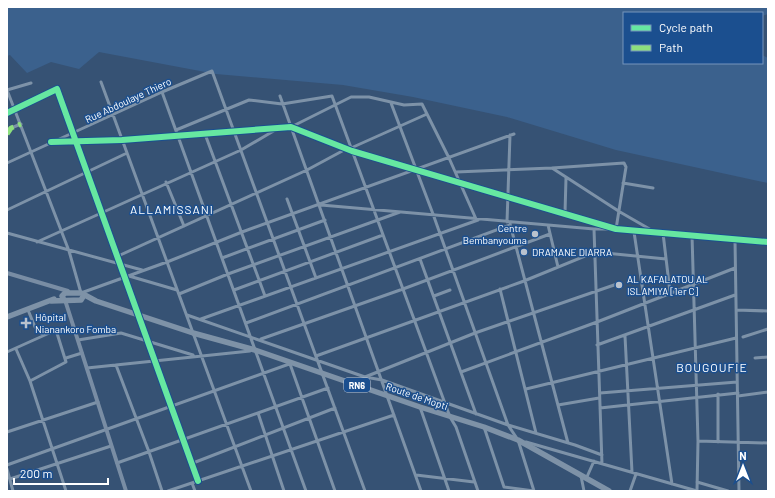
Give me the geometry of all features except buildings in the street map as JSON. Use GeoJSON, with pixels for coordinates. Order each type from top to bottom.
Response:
{"type":"FeatureCollection","features":[{"type":"Feature","properties":{"kind":"highway"},"geometry":{"type":"LineString","coordinates":[[7,317],[51,301],[64,298],[73,293],[82,293],[84,298],[81,300]]}},
{"type":"Feature","properties":{"kind":"highway","name":"Route de Mopti"},"geometry":{"type":"LineString","coordinates":[[82,293],[96,301],[193,332],[256,350],[291,364],[484,427],[518,440],[583,478],[609,491]]}},
{"type":"Feature","properties":{"kind":"highway","name":"Route de Mopti"},"geometry":{"type":"LineString","coordinates":[[64,298],[96,301]]}},
{"type":"Feature","properties":{"kind":"street","name":"Rue Abdoulaye Thiero"},"geometry":{"type":"LineString","coordinates":[[7,163],[162,92],[212,71],[225,109]]}},
{"type":"Feature","properties":{"kind":"street"},"geometry":{"type":"LineString","coordinates":[[101,82],[251,491]]}},
{"type":"Feature","properties":{"kind":"street"},"geometry":{"type":"LineString","coordinates":[[31,83],[7,90],[69,251],[82,293],[167,262],[242,232],[512,135],[508,196],[509,223],[568,443]]}},
{"type":"Feature","properties":{"kind":"street"},"geometry":{"type":"LineString","coordinates":[[7,113],[58,89],[118,256],[127,276],[198,481]]}},
{"type":"Feature","properties":{"kind":"street"},"geometry":{"type":"LineString","coordinates":[[162,92],[306,491]]}},
{"type":"Feature","properties":{"kind":"street"},"geometry":{"type":"LineString","coordinates":[[280,96],[421,491]]}},
{"type":"Feature","properties":{"kind":"street"},"geometry":{"type":"LineString","coordinates":[[176,130],[248,100],[282,104],[332,96],[445,404],[456,427],[478,491]]}},
{"type":"Feature","properties":{"kind":"street"},"geometry":{"type":"LineString","coordinates":[[51,142],[122,140],[291,127],[336,106],[351,97],[360,96],[392,103],[422,104],[478,219]]}},
{"type":"Feature","properties":{"kind":"street"},"geometry":{"type":"LineString","coordinates":[[392,103],[508,425],[518,440],[534,491],[504,487],[484,427]]}},
{"type":"Feature","properties":{"kind":"street"},"geometry":{"type":"LineString","coordinates":[[225,109],[365,491]]}},
{"type":"Feature","properties":{"kind":"street"},"geometry":{"type":"LineString","coordinates":[[352,150],[427,114]]}},
{"type":"Feature","properties":{"kind":"street"},"geometry":{"type":"LineString","coordinates":[[7,134],[12,128],[21,124]]}},
{"type":"Feature","properties":{"kind":"street"},"geometry":{"type":"LineString","coordinates":[[291,127],[346,149],[616,229],[634,232],[655,232],[768,242]]}},
{"type":"Feature","properties":{"kind":"street"},"geometry":{"type":"LineString","coordinates":[[36,242],[103,213],[215,160],[241,150],[278,128]]}},
{"type":"Feature","properties":{"kind":"street"},"geometry":{"type":"LineString","coordinates":[[206,134],[265,296]]}},
{"type":"Feature","properties":{"kind":"street"},"geometry":{"type":"LineString","coordinates":[[118,256],[307,170],[346,149]]}},
{"type":"Feature","properties":{"kind":"street"},"geometry":{"type":"LineString","coordinates":[[7,210],[127,153]]}},
{"type":"Feature","properties":{"kind":"street"},"geometry":{"type":"LineString","coordinates":[[456,172],[624,163],[626,167],[620,212],[616,229]]}},
{"type":"Feature","properties":{"kind":"street"},"geometry":{"type":"LineString","coordinates":[[552,168],[620,212],[655,232]]}},
{"type":"Feature","properties":{"kind":"street"},"geometry":{"type":"LineString","coordinates":[[565,213],[566,178]]}},
{"type":"Feature","properties":{"kind":"street"},"geometry":{"type":"LineString","coordinates":[[166,182],[184,226]]}},
{"type":"Feature","properties":{"kind":"street"},"geometry":{"type":"LineString","coordinates":[[623,183],[653,188]]}},
{"type":"Feature","properties":{"kind":"street"},"geometry":{"type":"LineString","coordinates":[[287,199],[316,278]]}},
{"type":"Feature","properties":{"kind":"street"},"geometry":{"type":"LineString","coordinates":[[319,205],[433,214],[509,223],[594,229],[616,229]]}},
{"type":"Feature","properties":{"kind":"street"},"geometry":{"type":"LineString","coordinates":[[179,294],[330,236],[402,212]]}},
{"type":"Feature","properties":{"kind":"street"},"geometry":{"type":"LineString","coordinates":[[201,320],[478,219]]}},
{"type":"Feature","properties":{"kind":"street"},"geometry":{"type":"LineString","coordinates":[[222,258],[325,220]]}},
{"type":"Feature","properties":{"kind":"street"},"geometry":{"type":"LineString","coordinates":[[246,324],[420,260],[509,223]]}},
{"type":"Feature","properties":{"kind":"street"},"geometry":{"type":"LineString","coordinates":[[548,225],[558,267]]}},
{"type":"Feature","properties":{"kind":"street"},"geometry":{"type":"LineString","coordinates":[[594,229],[602,464]]}},
{"type":"Feature","properties":{"kind":"street"},"geometry":{"type":"LineString","coordinates":[[634,232],[650,326],[672,484]]}},
{"type":"Feature","properties":{"kind":"street"},"geometry":{"type":"LineString","coordinates":[[7,233],[69,251],[144,270]]}},
{"type":"Feature","properties":{"kind":"street"},"geometry":{"type":"LineString","coordinates":[[663,233],[670,292]]}},
{"type":"Feature","properties":{"kind":"street"},"geometry":{"type":"LineString","coordinates":[[260,340],[550,234]]}},
{"type":"Feature","properties":{"kind":"street"},"geometry":{"type":"LineString","coordinates":[[234,290],[384,235]]}},
{"type":"Feature","properties":{"kind":"street"},"geometry":{"type":"LineString","coordinates":[[518,440],[697,491],[697,386],[692,235]]}},
{"type":"Feature","properties":{"kind":"street"},"geometry":{"type":"LineString","coordinates":[[735,240],[739,491]]}},
{"type":"Feature","properties":{"kind":"street"},"geometry":{"type":"LineString","coordinates":[[316,358],[414,320],[524,281],[595,252],[666,259]]}},
{"type":"Feature","properties":{"kind":"street"},"geometry":{"type":"LineString","coordinates":[[420,260],[476,414]]}},
{"type":"Feature","properties":{"kind":"street"},"geometry":{"type":"LineString","coordinates":[[461,372],[542,343],[735,268]]}},
{"type":"Feature","properties":{"kind":"street"},"geometry":{"type":"LineString","coordinates":[[7,273],[73,293]]}},
{"type":"Feature","properties":{"kind":"street"},"geometry":{"type":"LineString","coordinates":[[127,276],[177,290]]}},
{"type":"Feature","properties":{"kind":"street"},"geometry":{"type":"LineString","coordinates":[[365,377],[426,351],[596,290],[617,284]]}},
{"type":"Feature","properties":{"kind":"street"},"geometry":{"type":"LineString","coordinates":[[434,296],[450,290]]}},
{"type":"Feature","properties":{"kind":"street"},"geometry":{"type":"LineString","coordinates":[[500,290],[536,433]]}},
{"type":"Feature","properties":{"kind":"street"},"geometry":{"type":"LineString","coordinates":[[597,345],[735,296]]}},
{"type":"Feature","properties":{"kind":"street"},"geometry":{"type":"LineString","coordinates":[[64,298],[126,491]]}},
{"type":"Feature","properties":{"kind":"street"},"geometry":{"type":"LineString","coordinates":[[68,308],[73,300]]}},
{"type":"Feature","properties":{"kind":"street"},"geometry":{"type":"LineString","coordinates":[[28,310],[35,326],[43,335]]}},
{"type":"Feature","properties":{"kind":"street"},"geometry":{"type":"LineString","coordinates":[[736,310],[768,311]]}},
{"type":"Feature","properties":{"kind":"street"},"geometry":{"type":"LineString","coordinates":[[186,315],[316,358],[365,377],[382,380],[445,404],[602,455]]}},
{"type":"Feature","properties":{"kind":"street"},"geometry":{"type":"LineString","coordinates":[[743,337],[768,329]]}},
{"type":"Feature","properties":{"kind":"street"},"geometry":{"type":"LineString","coordinates":[[7,352],[56,330],[67,360],[64,365],[30,381]]}},
{"type":"Feature","properties":{"kind":"street"},"geometry":{"type":"LineString","coordinates":[[78,340],[121,333],[148,340],[194,356]]}},
{"type":"Feature","properties":{"kind":"street"},"geometry":{"type":"LineString","coordinates":[[625,336],[625,366],[632,472]]}},
{"type":"Feature","properties":{"kind":"street"},"geometry":{"type":"LineString","coordinates":[[526,389],[736,338]]}},
{"type":"Feature","properties":{"kind":"street"},"geometry":{"type":"LineString","coordinates":[[16,349],[30,381],[66,491]]}},
{"type":"Feature","properties":{"kind":"street"},"geometry":{"type":"LineString","coordinates":[[87,368],[256,350]]}},
{"type":"Feature","properties":{"kind":"street"},"geometry":{"type":"LineString","coordinates":[[66,358],[82,353]]}},
{"type":"Feature","properties":{"kind":"street"},"geometry":{"type":"LineString","coordinates":[[755,358],[768,357]]}},
{"type":"Feature","properties":{"kind":"street"},"geometry":{"type":"LineString","coordinates":[[7,465],[291,364],[335,491]]}},
{"type":"Feature","properties":{"kind":"street"},"geometry":{"type":"LineString","coordinates":[[116,365],[137,419],[162,491]]}},
{"type":"Feature","properties":{"kind":"street"},"geometry":{"type":"LineString","coordinates":[[600,393],[737,382]]}},
{"type":"Feature","properties":{"kind":"street"},"geometry":{"type":"LineString","coordinates":[[117,463],[328,388]]}},
{"type":"Feature","properties":{"kind":"street"},"geometry":{"type":"LineString","coordinates":[[600,408],[718,394],[738,395],[768,392]]}},
{"type":"Feature","properties":{"kind":"street"},"geometry":{"type":"LineString","coordinates":[[718,394],[718,442]]}},
{"type":"Feature","properties":{"kind":"street"},"geometry":{"type":"LineString","coordinates":[[558,405],[599,398]]}},
{"type":"Feature","properties":{"kind":"street"},"geometry":{"type":"LineString","coordinates":[[7,432],[98,402]]}},
{"type":"Feature","properties":{"kind":"street"},"geometry":{"type":"LineString","coordinates":[[420,407],[449,491]]}},
{"type":"Feature","properties":{"kind":"street"},"geometry":{"type":"LineString","coordinates":[[193,464],[335,408]]}},
{"type":"Feature","properties":{"kind":"street"},"geometry":{"type":"LineString","coordinates":[[258,413],[284,491]]}},
{"type":"Feature","properties":{"kind":"street"},"geometry":{"type":"LineString","coordinates":[[168,491],[394,415]]}},
{"type":"Feature","properties":{"kind":"street"},"geometry":{"type":"LineString","coordinates":[[698,441],[768,443]]}},
{"type":"Feature","properties":{"kind":"street"},"geometry":{"type":"LineString","coordinates":[[10,479],[111,446]]}},
{"type":"Feature","properties":{"kind":"street"},"geometry":{"type":"LineString","coordinates":[[584,491],[583,478],[594,462]]}},
{"type":"Feature","properties":{"kind":"street"},"geometry":{"type":"LineString","coordinates":[[7,469],[12,491]]}},
{"type":"Feature","properties":{"kind":"street"},"geometry":{"type":"LineString","coordinates":[[630,491],[636,474]]}},
{"type":"Feature","properties":{"kind":"street"},"geometry":{"type":"LineString","coordinates":[[416,475],[474,482]]}},
{"type":"Feature","properties":{"kind":"street"},"geometry":{"type":"LineString","coordinates":[[697,482],[728,491]]}},
{"type":"Feature","properties":{"kind":"street"},"geometry":{"type":"LineString","coordinates":[[192,483],[195,491]]}},
{"type":"Feature","properties":{"kind":"water"},"geometry":{"type":"Polygon","coordinates":[[[7,7],[768,7],[768,14],[763,16],[763,12],[623,12],[623,64],[763,64],[763,56],[768,58],[768,183],[616,150],[507,117],[413,97],[343,85],[216,74],[99,52],[79,69],[51,62],[27,73],[10,55],[7,56],[7,7]]]}},
{"type":"Feature","properties":{"kind":"marked path"},"geometry":{"type":"LineString","coordinates":[[7,134],[11,128],[21,124]]}},
{"type":"Feature","properties":{"kind":"cycle path"},"geometry":{"type":"LineString","coordinates":[[7,113],[57,89],[198,481]]}},
{"type":"Feature","properties":{"kind":"cycle path"},"geometry":{"type":"LineString","coordinates":[[51,142],[122,140],[291,127],[352,151],[616,229],[768,242]]}},
{"type":"Feature","properties":{"kind":"place","name":"Centre Bembanyouma"},"geometry":{"type":"Point","coordinates":[535,234]}},
{"type":"Feature","properties":{"kind":"place","name":"DRAMANE DIARRA"},"geometry":{"type":"Point","coordinates":[524,252]}},
{"type":"Feature","properties":{"kind":"place","name":"AL KAFALATOU AL ISLAMIYA [1er C]"},"geometry":{"type":"Point","coordinates":[619,285]}},
{"type":"Feature","properties":{"kind":"place","name":"Hôpital Nianankoro Fomba"},"geometry":{"type":"Point","coordinates":[26,323]}},
{"type":"Feature","properties":{"kind":"district","name":"ALLAMISSANI"},"geometry":{"type":"Point","coordinates":[172,209]}},
{"type":"Feature","properties":{"kind":"district","name":"BOUGOUFIE"},"geometry":{"type":"Point","coordinates":[712,367]}}]}
